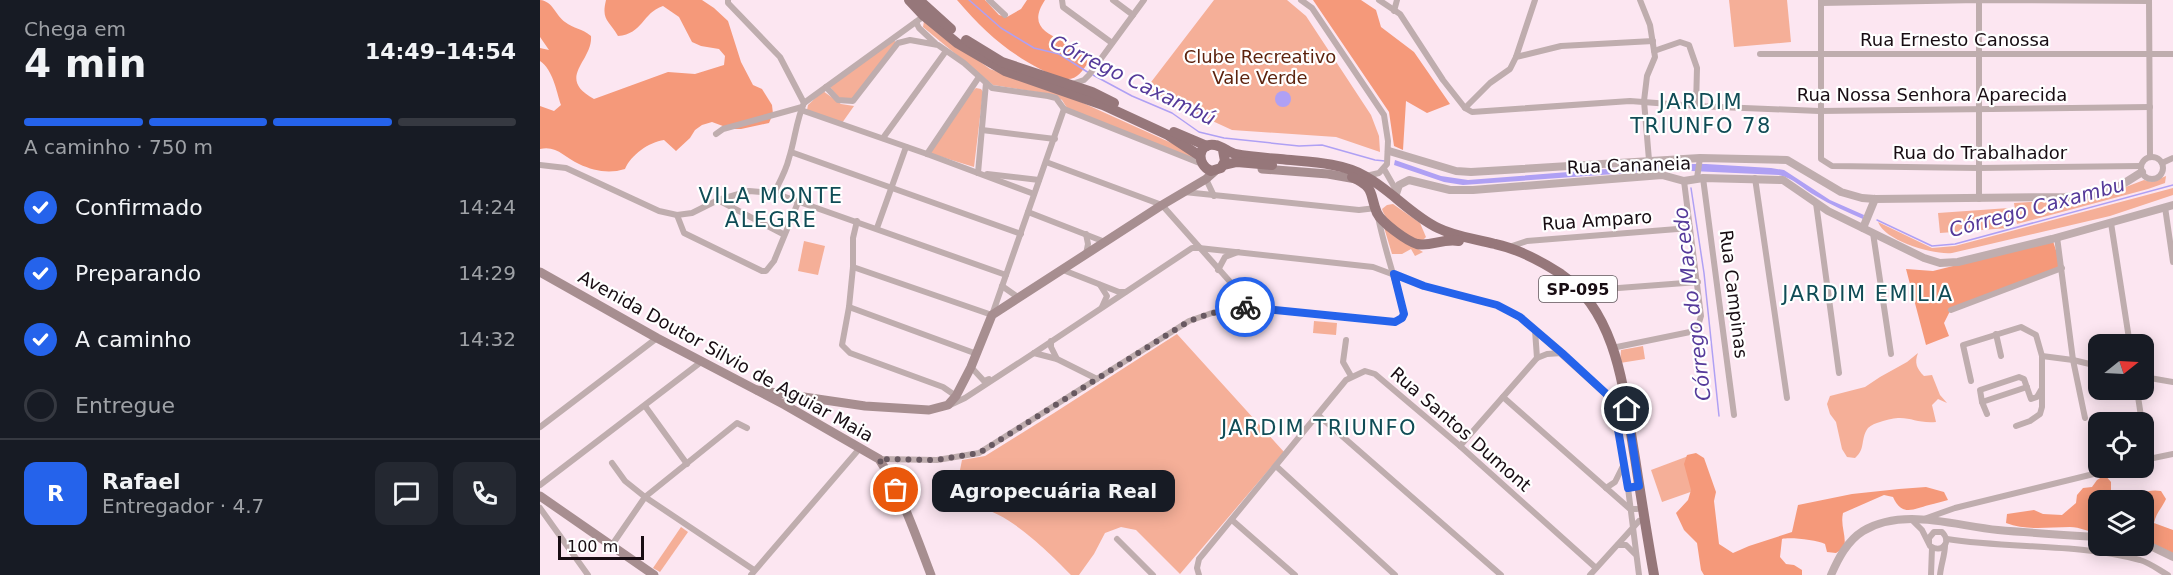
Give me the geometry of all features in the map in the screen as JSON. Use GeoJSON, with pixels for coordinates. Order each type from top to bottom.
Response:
{"type":"FeatureCollection","features":[{"type":"Feature","properties":{"kind":"main road","name":"SP-095"},"geometry":{"type":"LineString","coordinates":[[909,0],[920,19],[1005,71],[1103,105],[1168,135],[1216,171],[1237,162],[1329,170],[1361,178],[1373,195],[1377,211],[1409,241],[1429,245],[1449,239],[1515,255],[1558,281],[1585,307],[1595,324],[1616,399],[1633,487],[1654,575]]}},
{"type":"Feature","properties":{"kind":"main road","name":"SP-095"},"geometry":{"type":"LineString","coordinates":[[919,0],[960,36],[1002,62],[1092,92],[1207,146],[1217,145],[1235,154],[1338,166],[1395,194],[1428,223],[1448,232],[1508,248],[1561,274],[1590,303],[1600,318],[1612,348],[1625,397],[1636,525],[1648,575]]}},
{"type":"Feature","properties":{"kind":"main road"},"geometry":{"type":"LineString","coordinates":[[1186,190],[1202,162],[1207,146]]}},
{"type":"Feature","properties":{"kind":"main road"},"geometry":{"type":"LineString","coordinates":[[757,390],[865,406],[912,410],[929,410],[948,405],[956,396],[971,367],[992,315],[1216,171],[1226,158],[1223,150]]}},
{"type":"Feature","properties":{"kind":"main road"},"geometry":{"type":"LineString","coordinates":[[1377,211],[1395,194]]}},
{"type":"Feature","properties":{"kind":"main road"},"geometry":{"type":"LineString","coordinates":[[1428,223],[1429,245]]}},
{"type":"Feature","properties":{"kind":"main road","name":"Avenida Doutor Silvio de Aguiar Maia"},"geometry":{"type":"LineString","coordinates":[[540,272],[701,362],[785,405],[879,459],[888,472],[909,517],[931,575]]}},
{"type":"Feature","properties":{"kind":"main road"},"geometry":{"type":"LineString","coordinates":[[785,405],[790,395]]}},
{"type":"Feature","properties":{"kind":"main road"},"geometry":{"type":"LineString","coordinates":[[540,496],[654,575]]}},
{"type":"Feature","properties":{"kind":"street"},"geometry":{"type":"LineString","coordinates":[[728,0],[728,3],[780,57],[802,107],[785,171],[774,193]]}},
{"type":"Feature","properties":{"kind":"street"},"geometry":{"type":"LineString","coordinates":[[989,0],[1005,15]]}},
{"type":"Feature","properties":{"kind":"street"},"geometry":{"type":"LineString","coordinates":[[1062,0],[1067,10],[1112,43]]}},
{"type":"Feature","properties":{"kind":"street"},"geometry":{"type":"LineString","coordinates":[[1113,0],[1133,15]]}},
{"type":"Feature","properties":{"kind":"street"},"geometry":{"type":"LineString","coordinates":[[1070,85],[1084,80],[1089,75],[1144,0]]}},
{"type":"Feature","properties":{"kind":"street"},"geometry":{"type":"LineString","coordinates":[[1301,0],[1312,8],[1384,115],[1389,154],[1385,167],[1379,173],[1361,178]]}},
{"type":"Feature","properties":{"kind":"street"},"geometry":{"type":"LineString","coordinates":[[1378,0],[1400,14],[1443,80],[1465,108],[1490,83],[1510,69],[1535,0]]}},
{"type":"Feature","properties":{"kind":"street"},"geometry":{"type":"LineString","coordinates":[[1394,11],[1397,0]]}},
{"type":"Feature","properties":{"kind":"street"},"geometry":{"type":"LineString","coordinates":[[1640,0],[1650,25],[1655,57],[1647,76],[1644,101],[1649,160]]}},
{"type":"Feature","properties":{"kind":"street"},"geometry":{"type":"LineString","coordinates":[[1979,0],[1979,199]]}},
{"type":"Feature","properties":{"kind":"street"},"geometry":{"type":"LineString","coordinates":[[1819,111],[1821,1],[2149,0],[2150,157]]}},
{"type":"Feature","properties":{"kind":"street"},"geometry":{"type":"LineString","coordinates":[[716,135],[723,129],[802,107],[826,87],[900,38],[920,19]]}},
{"type":"Feature","properties":{"kind":"street"},"geometry":{"type":"LineString","coordinates":[[920,19],[919,28],[992,88],[1056,98],[1064,109],[1202,162]]}},
{"type":"Feature","properties":{"kind":"street"},"geometry":{"type":"LineString","coordinates":[[826,87],[838,100],[853,101],[898,44],[900,38]]}},
{"type":"Feature","properties":{"kind":"street"},"geometry":{"type":"LineString","coordinates":[[900,38],[938,45]]}},
{"type":"Feature","properties":{"kind":"street"},"geometry":{"type":"LineString","coordinates":[[1516,57],[1561,46],[1653,41]]}},
{"type":"Feature","properties":{"kind":"street"},"geometry":{"type":"LineString","coordinates":[[1654,51],[1680,42],[1689,45],[1697,68],[1696,106]]}},
{"type":"Feature","properties":{"kind":"street"},"geometry":{"type":"LineString","coordinates":[[883,138],[946,51]]}},
{"type":"Feature","properties":{"kind":"street","name":"Rua Ernesto Canossa"},"geometry":{"type":"LineString","coordinates":[[1760,54],[2173,54]]}},
{"type":"Feature","properties":{"kind":"street"},"geometry":{"type":"LineString","coordinates":[[1089,75],[1088,84],[1092,92]]}},
{"type":"Feature","properties":{"kind":"street"},"geometry":{"type":"LineString","coordinates":[[927,154],[979,77]]}},
{"type":"Feature","properties":{"kind":"street"},"geometry":{"type":"LineString","coordinates":[[978,173],[986,83]]}},
{"type":"Feature","properties":{"kind":"street","name":"Rua Nossa Senhora Aparecida"},"geometry":{"type":"LineString","coordinates":[[1465,108],[1472,112],[1481,112],[1618,101],[1819,111],[2150,107]]}},
{"type":"Feature","properties":{"kind":"street"},"geometry":{"type":"LineString","coordinates":[[802,107],[1034,194]]}},
{"type":"Feature","properties":{"kind":"street"},"geometry":{"type":"LineString","coordinates":[[853,267],[992,315],[1064,109]]}},
{"type":"Feature","properties":{"kind":"street","name":"Rua do Trabalhador"},"geometry":{"type":"LineString","coordinates":[[1819,111],[1821,159],[1832,166],[2142,169]]}},
{"type":"Feature","properties":{"kind":"street"},"geometry":{"type":"LineString","coordinates":[[982,130],[1055,139]]}},
{"type":"Feature","properties":{"kind":"street"},"geometry":{"type":"LineString","coordinates":[[877,228],[906,147]]}},
{"type":"Feature","properties":{"kind":"street"},"geometry":{"type":"LineString","coordinates":[[791,152],[1021,234]]}},
{"type":"Feature","properties":{"kind":"street"},"geometry":{"type":"LineString","coordinates":[[1389,154],[1456,171],[1471,172],[1700,158],[1787,160],[1840,192],[1875,199],[1979,199],[2101,194],[2115,189],[2142,169],[2144,160],[2150,157],[2162,163],[2162,170],[2156,177],[2147,177],[2142,169]]}},
{"type":"Feature","properties":{"kind":"street","name":"Rua Campinas"},"geometry":{"type":"LineString","coordinates":[[1700,158],[1700,178],[1734,415]]}},
{"type":"Feature","properties":{"kind":"street"},"geometry":{"type":"LineString","coordinates":[[2162,163],[2173,158]]}},
{"type":"Feature","properties":{"kind":"street"},"geometry":{"type":"LineString","coordinates":[[1046,162],[1162,205],[1240,293],[1243,306]]}},
{"type":"Feature","properties":{"kind":"street"},"geometry":{"type":"LineString","coordinates":[[540,165],[566,168],[678,218],[718,200],[749,191],[774,193],[1006,275]]}},
{"type":"Feature","properties":{"kind":"street"},"geometry":{"type":"LineString","coordinates":[[1385,167],[1395,194]]}},
{"type":"Feature","properties":{"kind":"street"},"geometry":{"type":"LineString","coordinates":[[1214,196],[1216,171]]}},
{"type":"Feature","properties":{"kind":"street"},"geometry":{"type":"LineString","coordinates":[[978,173],[1039,180]]}},
{"type":"Feature","properties":{"kind":"street","name":"Rua Cananeia"},"geometry":{"type":"LineString","coordinates":[[1395,194],[1402,182],[1409,180],[1450,190],[1648,176],[1662,176],[1684,181],[1700,178],[1783,180],[1816,203],[1863,228],[1924,258],[1940,263],[1958,262],[2169,206]]}},
{"type":"Feature","properties":{"kind":"street"},"geometry":{"type":"LineString","coordinates":[[1755,178],[1787,398]]}},
{"type":"Feature","properties":{"kind":"street"},"geometry":{"type":"LineString","coordinates":[[1612,348],[1690,332],[1698,327],[1701,316],[1698,282],[1684,181]]}},
{"type":"Feature","properties":{"kind":"street"},"geometry":{"type":"LineString","coordinates":[[879,459],[937,460],[979,453],[1189,321],[1212,313],[1243,306],[1395,322],[1402,318],[1404,314],[1394,274],[1386,255],[1377,211],[1214,196],[1186,190]]}},
{"type":"Feature","properties":{"kind":"street"},"geometry":{"type":"LineString","coordinates":[[1863,228],[1875,199]]}},
{"type":"Feature","properties":{"kind":"street"},"geometry":{"type":"LineString","coordinates":[[718,200],[783,234]]}},
{"type":"Feature","properties":{"kind":"street"},"geometry":{"type":"LineString","coordinates":[[678,218],[684,233],[762,271],[770,268],[799,200]]}},
{"type":"Feature","properties":{"kind":"street"},"geometry":{"type":"LineString","coordinates":[[1816,203],[1839,373]]}},
{"type":"Feature","properties":{"kind":"street"},"geometry":{"type":"LineString","coordinates":[[2169,206],[2173,262]]}},
{"type":"Feature","properties":{"kind":"street"},"geometry":{"type":"LineString","coordinates":[[1028,212],[1105,242]]}},
{"type":"Feature","properties":{"kind":"street"},"geometry":{"type":"LineString","coordinates":[[857,221],[853,238],[849,308],[842,345],[844,349],[849,353],[943,387],[956,396]]}},
{"type":"Feature","properties":{"kind":"street"},"geometry":{"type":"LineString","coordinates":[[2111,223],[2128,334]]}},
{"type":"Feature","properties":{"kind":"street","name":"Rua Amparo"},"geometry":{"type":"LineString","coordinates":[[1508,248],[1527,241],[1690,228]]}},
{"type":"Feature","properties":{"kind":"street"},"geometry":{"type":"LineString","coordinates":[[1873,233],[1891,354]]}},
{"type":"Feature","properties":{"kind":"street"},"geometry":{"type":"LineString","coordinates":[[1083,278],[1077,267],[1088,243],[1086,234]]}},
{"type":"Feature","properties":{"kind":"street"},"geometry":{"type":"LineString","coordinates":[[2057,237],[2073,360],[2085,418]]}},
{"type":"Feature","properties":{"kind":"street"},"geometry":{"type":"LineString","coordinates":[[948,405],[965,398],[1192,248],[1242,251],[1373,267],[1424,286],[1497,305],[1520,317],[1616,399],[1624,466],[1633,487]]}},
{"type":"Feature","properties":{"kind":"street"},"geometry":{"type":"LineString","coordinates":[[1218,270],[1225,257],[1242,251]]}},
{"type":"Feature","properties":{"kind":"street"},"geometry":{"type":"LineString","coordinates":[[1373,267],[1386,255]]}},
{"type":"Feature","properties":{"kind":"street"},"geometry":{"type":"LineString","coordinates":[[1951,310],[2062,268]]}},
{"type":"Feature","properties":{"kind":"street"},"geometry":{"type":"LineString","coordinates":[[1064,270],[1119,292],[1125,292]]}},
{"type":"Feature","properties":{"kind":"street"},"geometry":{"type":"LineString","coordinates":[[1579,291],[1698,282]]}},
{"type":"Feature","properties":{"kind":"street"},"geometry":{"type":"LineString","coordinates":[[1100,285],[1107,296],[1102,307]]}},
{"type":"Feature","properties":{"kind":"street"},"geometry":{"type":"LineString","coordinates":[[1002,286],[1019,298]]}},
{"type":"Feature","properties":{"kind":"street"},"geometry":{"type":"LineString","coordinates":[[849,308],[977,354]]}},
{"type":"Feature","properties":{"kind":"street"},"geometry":{"type":"LineString","coordinates":[[1971,381],[1963,345],[2020,327],[2036,335],[2042,356],[2040,414],[2016,426]]}},
{"type":"Feature","properties":{"kind":"street"},"geometry":{"type":"LineString","coordinates":[[1535,330],[1537,358]]}},
{"type":"Feature","properties":{"kind":"street"},"geometry":{"type":"LineString","coordinates":[[1996,334],[2001,356]]}},
{"type":"Feature","properties":{"kind":"street"},"geometry":{"type":"LineString","coordinates":[[540,427],[657,338]]}},
{"type":"Feature","properties":{"kind":"street"},"geometry":{"type":"LineString","coordinates":[[1198,571],[1199,559],[1351,376],[1343,362],[1346,340]]}},
{"type":"Feature","properties":{"kind":"street"},"geometry":{"type":"LineString","coordinates":[[1051,341],[1051,347],[1057,359]]}},
{"type":"Feature","properties":{"kind":"street"},"geometry":{"type":"LineString","coordinates":[[1034,353],[1057,359],[1097,379]]}},
{"type":"Feature","properties":{"kind":"street"},"geometry":{"type":"LineString","coordinates":[[1460,446],[1537,358],[1547,354],[1562,353]]}},
{"type":"Feature","properties":{"kind":"street"},"geometry":{"type":"LineString","coordinates":[[2042,356],[2088,364]]}},
{"type":"Feature","properties":{"kind":"street"},"geometry":{"type":"LineString","coordinates":[[540,485],[701,362]]}},
{"type":"Feature","properties":{"kind":"street"},"geometry":{"type":"LineString","coordinates":[[971,367],[984,381],[993,379]]}},
{"type":"Feature","properties":{"kind":"street"},"geometry":{"type":"LineString","coordinates":[[1076,368],[1082,374],[1085,387]]}},
{"type":"Feature","properties":{"kind":"street","name":"Rua Santos Dumont"},"geometry":{"type":"LineString","coordinates":[[1351,376],[1365,371],[1375,374],[1460,446],[1596,568]]}},
{"type":"Feature","properties":{"kind":"street"},"geometry":{"type":"LineString","coordinates":[[1987,414],[1980,390],[2019,377],[2024,379],[2031,399],[2037,397],[2042,390]]}},
{"type":"Feature","properties":{"kind":"street"},"geometry":{"type":"LineString","coordinates":[[2154,379],[2173,382]]}},
{"type":"Feature","properties":{"kind":"street"},"geometry":{"type":"LineString","coordinates":[[1982,402],[2027,387]]}},
{"type":"Feature","properties":{"kind":"street"},"geometry":{"type":"LineString","coordinates":[[1503,397],[1606,488],[1634,509]]}},
{"type":"Feature","properties":{"kind":"street"},"geometry":{"type":"LineString","coordinates":[[645,406],[687,464]]}},
{"type":"Feature","properties":{"kind":"street"},"geometry":{"type":"LineString","coordinates":[[1318,415],[1502,575]]}},
{"type":"Feature","properties":{"kind":"street"},"geometry":{"type":"LineString","coordinates":[[612,545],[645,497],[737,423],[747,428]]}},
{"type":"Feature","properties":{"kind":"street"},"geometry":{"type":"LineString","coordinates":[[612,463],[625,481],[645,497],[752,573],[860,448]]}},
{"type":"Feature","properties":{"kind":"street"},"geometry":{"type":"LineString","coordinates":[[2154,458],[2173,454]]}},
{"type":"Feature","properties":{"kind":"street"},"geometry":{"type":"LineString","coordinates":[[1276,466],[1395,575]]}},
{"type":"Feature","properties":{"kind":"street"},"geometry":{"type":"LineString","coordinates":[[1606,488],[1615,482],[1624,466]]}},
{"type":"Feature","properties":{"kind":"street"},"geometry":{"type":"LineString","coordinates":[[1924,519],[1955,508],[2088,475]]}},
{"type":"Feature","properties":{"kind":"street"},"geometry":{"type":"LineString","coordinates":[[1615,482],[1633,487]]}},
{"type":"Feature","properties":{"kind":"street"},"geometry":{"type":"LineString","coordinates":[[540,508],[588,575]]}},
{"type":"Feature","properties":{"kind":"street"},"geometry":{"type":"LineString","coordinates":[[1911,519],[1922,530],[1931,545],[1941,549],[1946,539]]}},
{"type":"Feature","properties":{"kind":"street"},"geometry":{"type":"LineString","coordinates":[[1831,575],[1851,541],[1863,531],[1881,523],[1924,519],[1995,530],[2088,536]]}},
{"type":"Feature","properties":{"kind":"street"},"geometry":{"type":"LineString","coordinates":[[1232,520],[1295,575]]}},
{"type":"Feature","properties":{"kind":"street"},"geometry":{"type":"LineString","coordinates":[[1940,575],[1946,539],[1944,522]]}},
{"type":"Feature","properties":{"kind":"street"},"geometry":{"type":"LineString","coordinates":[[1590,575],[1636,525]]}},
{"type":"Feature","properties":{"kind":"street"},"geometry":{"type":"LineString","coordinates":[[1636,525],[1635,555],[1639,575]]}},
{"type":"Feature","properties":{"kind":"street"},"geometry":{"type":"LineString","coordinates":[[1931,575],[1929,538],[1934,532],[1939,531],[1946,539],[1975,544],[2090,552],[2140,560],[2168,575]]}},
{"type":"Feature","properties":{"kind":"street"},"geometry":{"type":"LineString","coordinates":[[1117,539],[1153,575]]}},
{"type":"Feature","properties":{"kind":"street"},"geometry":{"type":"LineString","coordinates":[[1617,545],[1626,545],[1635,555]]}},
{"type":"Feature","properties":{"kind":"street"},"geometry":{"type":"LineString","coordinates":[[2154,548],[2173,557]]}},
{"type":"Feature","properties":{"kind":"green space","name":"Clube Recreativo Vale Verde"},"geometry":{"type":"Polygon","coordinates":[[[1214,0],[1287,0],[1306,16],[1371,115],[1379,136],[1380,152],[1336,137],[1232,130],[1145,90],[1214,0]]]}},
{"type":"Feature","properties":{"kind":"green space"},"geometry":{"type":"Polygon","coordinates":[[[1729,0],[1787,0],[1791,42],[1734,47],[1729,0]]]}},
{"type":"Feature","properties":{"kind":"green space"},"geometry":{"type":"Polygon","coordinates":[[[924,21],[990,69],[1072,98],[1187,150],[1198,161],[1067,108],[1062,100],[1050,94],[993,85],[923,27],[924,21]]]}},
{"type":"Feature","properties":{"kind":"green space"},"geometry":{"type":"Polygon","coordinates":[[[893,40],[896,42],[853,98],[839,98],[830,87],[893,40]]]}},
{"type":"Feature","properties":{"kind":"green space"},"geometry":{"type":"Polygon","coordinates":[[[976,88],[983,92],[974,167],[929,153],[969,94],[976,88]]]}},
{"type":"Feature","properties":{"kind":"green space"},"geometry":{"type":"Polygon","coordinates":[[[823,91],[841,104],[854,106],[842,123],[807,110],[808,105],[823,91]]]}},
{"type":"Feature","properties":{"kind":"green space"},"geometry":{"type":"Polygon","coordinates":[[[2166,176],[2165,183],[2148,189],[2017,224],[2014,203],[2097,198],[2144,180],[2152,182],[2166,176]]]}},
{"type":"Feature","properties":{"kind":"green space"},"geometry":{"type":"Polygon","coordinates":[[[2173,188],[2173,195],[2110,216],[1952,253],[1933,252],[1899,241],[1882,229],[1878,222],[1932,248],[1955,246],[2173,188]]]}},
{"type":"Feature","properties":{"kind":"green space"},"geometry":{"type":"Polygon","coordinates":[[[1393,204],[1420,223],[1426,237],[1422,241],[1404,233],[1384,214],[1382,209],[1393,204]]]}},
{"type":"Feature","properties":{"kind":"green space"},"geometry":{"type":"Polygon","coordinates":[[[2009,208],[2009,228],[1940,233],[1938,213],[2009,208]]]}},
{"type":"Feature","properties":{"kind":"green space"},"geometry":{"type":"Polygon","coordinates":[[[1383,224],[1423,252],[1415,256],[1411,249],[1402,254],[1392,254],[1383,224]]]}},
{"type":"Feature","properties":{"kind":"green space"},"geometry":{"type":"Polygon","coordinates":[[[804,241],[825,246],[818,275],[798,271],[804,241]]]}},
{"type":"Feature","properties":{"kind":"green space"},"geometry":{"type":"Polygon","coordinates":[[[1314,321],[1337,323],[1336,335],[1313,333],[1314,321]]]}},
{"type":"Feature","properties":{"kind":"green space"},"geometry":{"type":"Polygon","coordinates":[[[1177,334],[1284,452],[1180,574],[1136,530],[1121,527],[1105,533],[1079,575],[1071,575],[1041,546],[1004,517],[981,509],[969,486],[968,478],[960,470],[962,460],[985,456],[1177,334]]]}},
{"type":"Feature","properties":{"kind":"green space"},"geometry":{"type":"Polygon","coordinates":[[[1643,346],[1645,359],[1620,363],[1621,350],[1643,346]]]}},
{"type":"Feature","properties":{"kind":"green space"},"geometry":{"type":"Polygon","coordinates":[[[1918,353],[1916,363],[1918,368],[1924,376],[1932,375],[1940,395],[1947,403],[1938,399],[1932,405],[1936,422],[1897,418],[1875,424],[1866,432],[1858,455],[1855,458],[1847,457],[1842,449],[1836,422],[1827,404],[1830,396],[1865,387],[1918,353]]]}},
{"type":"Feature","properties":{"kind":"green space"},"geometry":{"type":"Polygon","coordinates":[[[1691,455],[1702,488],[1662,502],[1651,470],[1691,455]]]}},
{"type":"Feature","properties":{"kind":"green space"},"geometry":{"type":"Polygon","coordinates":[[[681,527],[688,532],[660,572],[653,568],[681,527]]]}},
{"type":"Feature","properties":{"kind":"shaded area"},"geometry":{"type":"Polygon","coordinates":[[[540,0],[548,3],[565,22],[591,36],[587,53],[576,76],[577,84],[594,99],[668,72],[695,74],[724,65],[725,56],[719,49],[692,42],[679,17],[663,6],[651,13],[633,31],[618,36],[605,16],[606,0],[702,0],[728,21],[741,62],[753,85],[762,89],[772,105],[773,114],[769,123],[741,129],[731,129],[712,122],[702,125],[676,151],[664,140],[658,141],[636,154],[625,169],[613,171],[590,168],[556,150],[540,149],[540,106],[554,111],[561,105],[551,75],[540,61],[540,48],[549,50],[540,37],[540,0]]]}},
{"type":"Feature","properties":{"kind":"shaded area"},"geometry":{"type":"Polygon","coordinates":[[[957,0],[985,0],[999,15],[1007,17],[1021,9],[1027,0],[1045,0],[1039,13],[1039,23],[1045,31],[1083,54],[1088,63],[1073,78],[1056,77],[1005,47],[985,30],[957,0]]]}},
{"type":"Feature","properties":{"kind":"shaded area"},"geometry":{"type":"Polygon","coordinates":[[[1313,0],[1361,0],[1376,10],[1381,27],[1414,52],[1450,104],[1427,113],[1406,101],[1403,150],[1394,146],[1389,112],[1313,0]]]}},
{"type":"Feature","properties":{"kind":"shaded area"},"geometry":{"type":"Polygon","coordinates":[[[1283,91],[1291,99],[1283,107],[1275,99],[1283,91]]]}},
{"type":"Feature","properties":{"kind":"shaded area"},"geometry":{"type":"Polygon","coordinates":[[[1395,160],[1441,176],[1468,180],[1670,164],[1771,168],[1784,170],[1830,200],[1864,215],[1863,219],[1839,208],[1779,175],[1670,170],[1463,185],[1444,182],[1394,165],[1395,160]]]}},
{"type":"Feature","properties":{"kind":"shaded area"},"geometry":{"type":"Polygon","coordinates":[[[2053,241],[2061,266],[1951,309],[1944,323],[1949,336],[1926,345],[1906,269],[1933,271],[2053,241]]]}},
{"type":"Feature","properties":{"kind":"shaded area"},"geometry":{"type":"Polygon","coordinates":[[[1696,453],[1704,458],[1716,492],[1714,501],[1719,544],[1733,553],[1792,532],[1798,505],[1852,494],[1926,487],[1944,492],[1948,500],[1908,510],[1900,507],[1893,497],[1884,495],[1843,513],[1844,548],[1836,553],[1827,552],[1825,544],[1810,540],[1782,539],[1780,557],[1786,564],[1794,565],[1802,570],[1802,575],[1704,575],[1701,570],[1697,543],[1684,530],[1676,513],[1688,500],[1691,490],[1684,464],[1687,455],[1696,453]]]}},
{"type":"Feature","properties":{"kind":"shaded area"},"geometry":{"type":"Polygon","coordinates":[[[2108,478],[2111,482],[2111,490],[2088,490],[2088,530],[2074,527],[2030,528],[2006,523],[2007,514],[2034,510],[2043,514],[2062,515],[2076,503],[2077,495],[2083,488],[2092,487],[2097,480],[2108,478]]]}},
{"type":"Feature","properties":{"kind":"shaded area"},"geometry":{"type":"Polygon","coordinates":[[[2154,490],[2161,491],[2166,499],[2154,523],[2154,490]]]}},
{"type":"Feature","properties":{"kind":"shaded area"},"geometry":{"type":"Polygon","coordinates":[[[2154,523],[2173,530],[2173,559],[2154,549],[2154,523]]]}},
{"type":"Feature","properties":{"kind":"waterway","name":"Córrego Caxambú"},"geometry":{"type":"LineString","coordinates":[[969,0],[1001,28],[1034,48],[1059,54],[1089,73]]}},
{"type":"Feature","properties":{"kind":"waterway","name":"Córrego Caxambú"},"geometry":{"type":"LineString","coordinates":[[1093,75],[1132,96],[1172,113],[1199,132],[1224,138],[1299,146],[1322,145],[1385,161]]}},
{"type":"Feature","properties":{"kind":"waterway","name":"Córrego Caxambu"},"geometry":{"type":"LineString","coordinates":[[1877,220],[1932,246],[1955,244],[2173,185]]}},
{"type":"Feature","properties":{"kind":"waterway","name":"Córrego do Macedo"},"geometry":{"type":"LineString","coordinates":[[1691,188],[1704,273],[1719,416]]}},
{"type":"Feature","properties":{"kind":"way so far"},"geometry":{"type":"LineString","coordinates":[[896,490],[879,459],[937,460],[979,453],[1189,321],[1212,313],[1245,307]]}},
{"type":"Feature","properties":{"kind":"place","name":"Agropecuária Real"},"geometry":{"type":"Point","coordinates":[896,490]}},
{"type":"Feature","properties":{"kind":"district","name":"JARDIM TRIUNFO 78"},"geometry":{"type":"Point","coordinates":[1701,114]}},
{"type":"Feature","properties":{"kind":"district","name":"VILA MONTE ALEGRE"},"geometry":{"type":"Point","coordinates":[771,208]}},
{"type":"Feature","properties":{"kind":"district","name":"JARDIM EMILIA"},"geometry":{"type":"Point","coordinates":[1868,294]}},
{"type":"Feature","properties":{"kind":"district","name":"JARDIM TRIUNFO"},"geometry":{"type":"Point","coordinates":[1319,428]}},
{"type":"Feature","properties":{"kind":"route"},"geometry":{"type":"LineString","coordinates":[[1245,307],[1395,322],[1399,321],[1404,314],[1394,274],[1424,286],[1497,305],[1520,317],[1613,400],[1628,488],[1639,486],[1627,409]]}}]}
